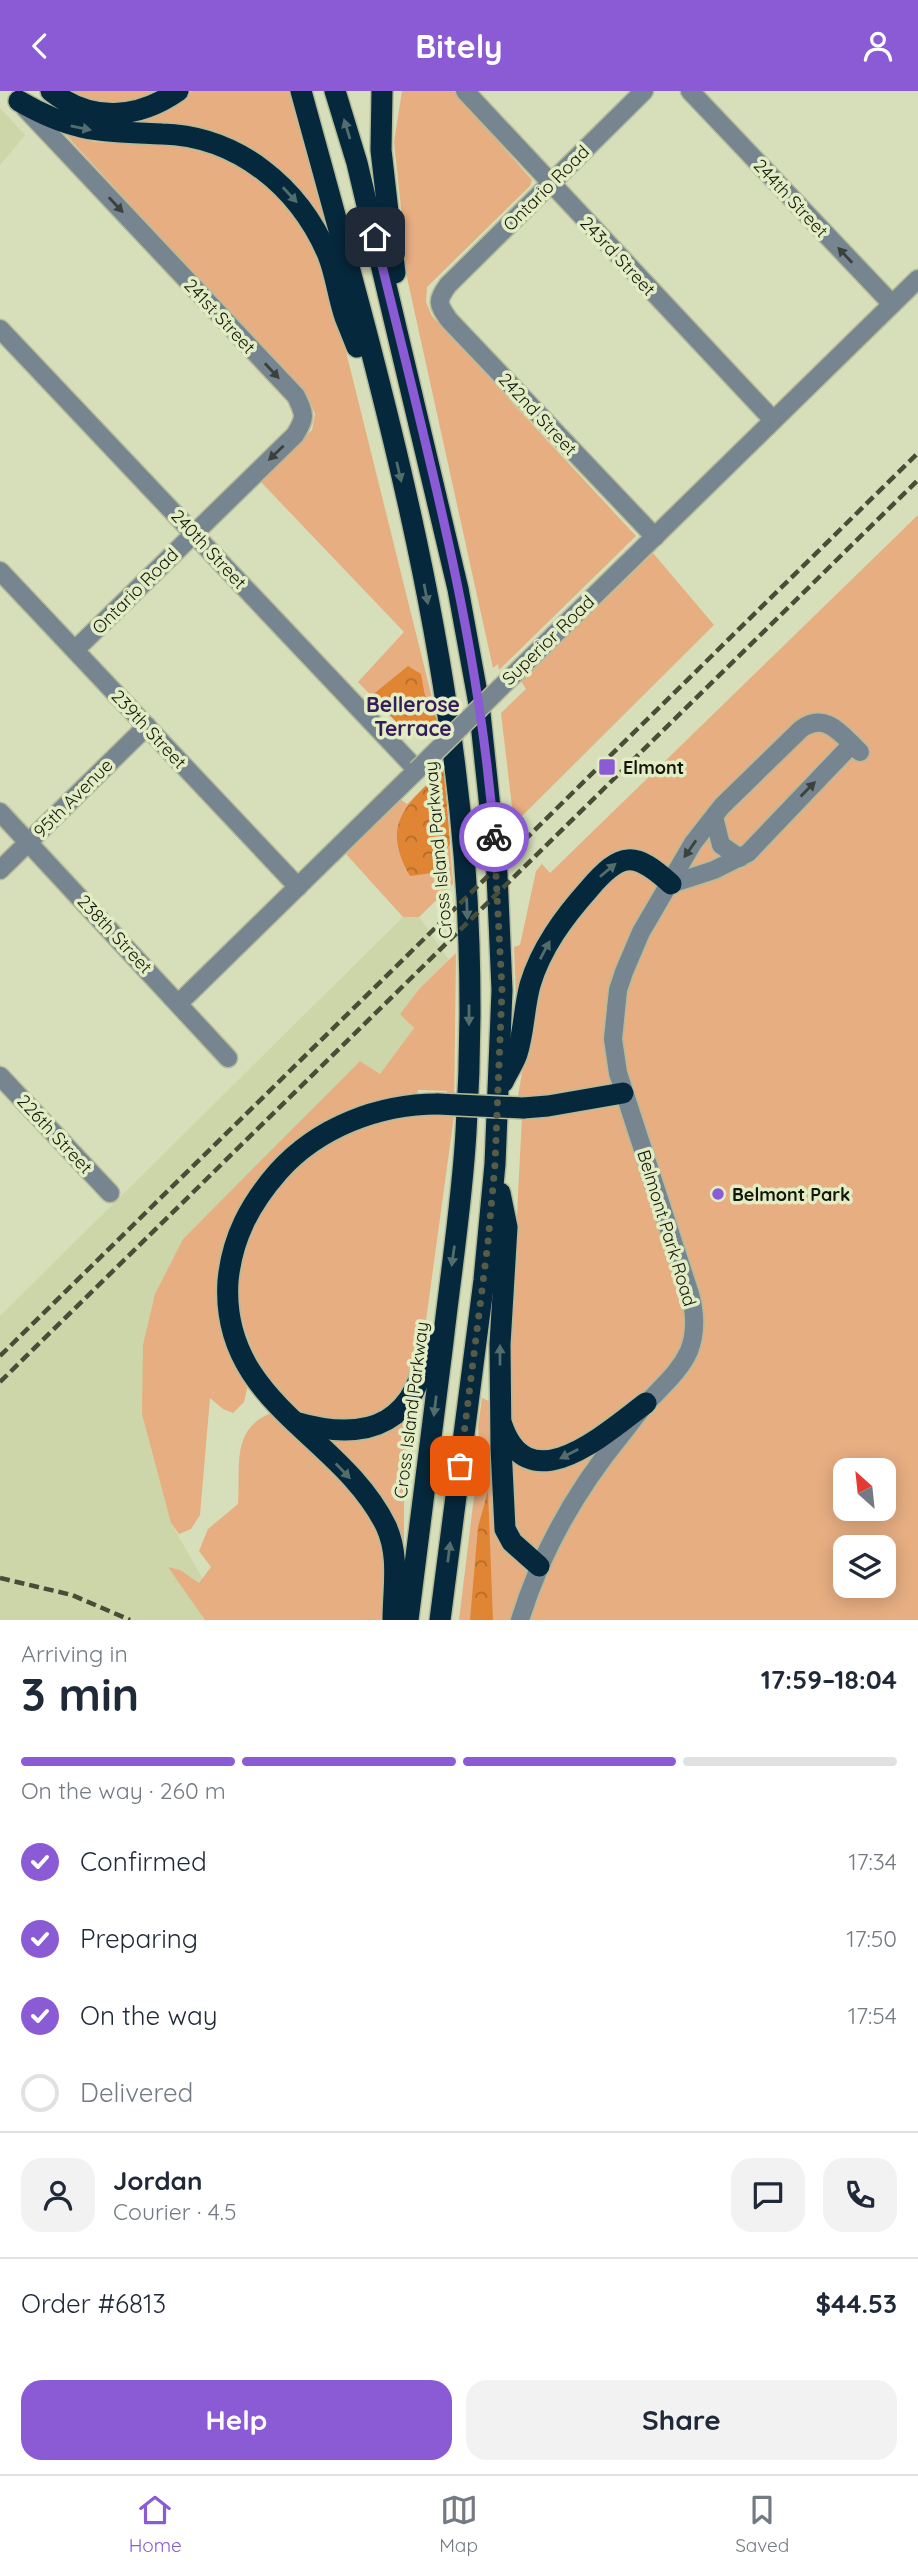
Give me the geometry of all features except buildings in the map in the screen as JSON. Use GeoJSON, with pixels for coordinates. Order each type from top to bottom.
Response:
{"type":"FeatureCollection","features":[{"type":"Feature","properties":{"kind":"highway"},"geometry":{"type":"LineString","coordinates":[[51,91],[76,107],[102,114],[117,114],[144,110],[178,91]]}},
{"type":"Feature","properties":{"kind":"highway","name":"Cross Island Parkway"},"geometry":{"type":"LineString","coordinates":[[301,91],[386,416],[422,573],[440,666],[457,780],[465,870],[469,1003],[466,1132],[408,1620]]}},
{"type":"Feature","properties":{"kind":"highway"},"geometry":{"type":"LineString","coordinates":[[335,91],[357,163],[458,589],[486,760],[500,932],[502,990],[495,1164],[482,1291],[440,1620]]}},
{"type":"Feature","properties":{"kind":"highway"},"geometry":{"type":"LineString","coordinates":[[382,91],[382,166],[405,361]]}},
{"type":"Feature","properties":{"kind":"highway"},"geometry":{"type":"LineString","coordinates":[[19,101],[54,120],[88,130],[198,138],[233,151],[277,181],[303,208],[321,240],[332,267],[345,316],[386,416]]}},
{"type":"Feature","properties":{"kind":"highway"},"geometry":{"type":"LineString","coordinates":[[497,1094],[517,1054],[527,997],[539,961],[578,901],[604,871],[628,858],[645,863],[671,884]]}},
{"type":"Feature","properties":{"kind":"highway"},"geometry":{"type":"LineString","coordinates":[[393,1620],[395,1572],[387,1530],[369,1498],[261,1389],[234,1336],[228,1305],[229,1271],[237,1235],[244,1219],[280,1170],[304,1148],[357,1119],[386,1109],[439,1104],[548,1107],[623,1093]]}},
{"type":"Feature","properties":{"kind":"highway"},"geometry":{"type":"LineString","coordinates":[[495,1164],[506,1227],[500,1343],[505,1529],[512,1542],[539,1566]]}},
{"type":"Feature","properties":{"kind":"highway"},"geometry":{"type":"LineString","coordinates":[[295,1422],[327,1430],[353,1430],[379,1423],[399,1411],[417,1388],[425,1365],[428,1337],[449,1289]]}},
{"type":"Feature","properties":{"kind":"highway"},"geometry":{"type":"LineString","coordinates":[[501,1423],[512,1446],[525,1457],[543,1463],[569,1455],[646,1403]]}},
{"type":"Feature","properties":{"kind":"street","name":"243rd Street"},"geometry":{"type":"LineString","coordinates":[[465,91],[773,420]]}},
{"type":"Feature","properties":{"kind":"street","name":"Ontario Road"},"geometry":{"type":"LineString","coordinates":[[448,285],[644,91]]}},
{"type":"Feature","properties":{"kind":"street","name":"244th Street"},"geometry":{"type":"LineString","coordinates":[[690,91],[892,305]]}},
{"type":"Feature","properties":{"kind":"street","name":"241st Street"},"geometry":{"type":"LineString","coordinates":[[19,101],[296,396],[304,413],[295,435],[194,533]]}},
{"type":"Feature","properties":{"kind":"street","name":"Superior Road"},"geometry":{"type":"LineString","coordinates":[[180,1003],[918,279]]}},
{"type":"Feature","properties":{"kind":"street","name":"242nd Street"},"geometry":{"type":"LineString","coordinates":[[448,285],[439,300],[439,306],[449,320],[655,537]]}},
{"type":"Feature","properties":{"kind":"street","name":"240th Street"},"geometry":{"type":"LineString","coordinates":[[0,329],[417,771]]}},
{"type":"Feature","properties":{"kind":"street","name":"Ontario Road"},"geometry":{"type":"LineString","coordinates":[[75,650],[194,533]]}},
{"type":"Feature","properties":{"kind":"street","name":"239th Street"},"geometry":{"type":"LineString","coordinates":[[0,571],[298,887]]}},
{"type":"Feature","properties":{"kind":"street","name":"Belmont Park Road"},"geometry":{"type":"LineString","coordinates":[[520,1620],[539,1566],[585,1483],[646,1403],[685,1360],[693,1336],[694,1313],[687,1283],[618,1073],[613,1039],[618,990],[632,952],[679,865],[714,817],[807,725],[814,722],[828,724],[841,731],[856,748],[794,802],[757,845],[740,858],[671,884]]}},
{"type":"Feature","properties":{"kind":"street","name":"95th Avenue"},"geometry":{"type":"LineString","coordinates":[[0,870],[147,726]]}},
{"type":"Feature","properties":{"kind":"street","name":"238th Street"},"geometry":{"type":"LineString","coordinates":[[0,812],[180,1003],[228,1058]]}},
{"type":"Feature","properties":{"kind":"street"},"geometry":{"type":"LineString","coordinates":[[714,817],[722,845],[740,858]]}},
{"type":"Feature","properties":{"kind":"street","name":"226th Street"},"geometry":{"type":"LineString","coordinates":[[0,1076],[110,1193]]}},
{"type":"Feature","properties":{"kind":"shaded area"},"geometry":{"type":"Polygon","coordinates":[[[69,91],[160,91],[130,105],[75,97],[69,91]]]}},
{"type":"Feature","properties":{"kind":"shaded area"},"geometry":{"type":"Polygon","coordinates":[[[192,91],[289,91],[330,241],[235,142],[202,129],[167,124],[114,124],[161,112],[192,91]]]}},
{"type":"Feature","properties":{"kind":"shaded area"},"geometry":{"type":"Polygon","coordinates":[[[402,91],[454,91],[532,180],[530,186],[427,287],[426,302],[432,316],[636,536],[499,670],[498,664],[493,668],[395,223],[402,218],[394,142],[402,91]]]}},
{"type":"Feature","properties":{"kind":"shaded area"},"geometry":{"type":"Polygon","coordinates":[[[0,108],[25,135],[0,165],[0,108]]]}},
{"type":"Feature","properties":{"kind":"shaded area"},"geometry":{"type":"Polygon","coordinates":[[[66,135],[95,142],[169,144],[231,159],[288,199],[321,251],[438,722],[426,731],[415,734],[405,731],[358,682],[404,632],[260,481],[312,430],[315,414],[309,399],[66,135]]]}},
{"type":"Feature","properties":{"kind":"shaded area","name":"Belmont Park"},"geometry":{"type":"Polygon","coordinates":[[[918,515],[918,1620],[459,1620],[480,1447],[478,1427],[482,1398],[491,1402],[500,1545],[523,1097],[518,1096],[526,1049],[522,976],[516,1000],[514,947],[520,945],[536,871],[542,864],[550,873],[918,515]]]}},
{"type":"Feature","properties":{"kind":"shaded area"},"geometry":{"type":"Polygon","coordinates":[[[653,553],[714,625],[511,827],[512,807],[501,713],[526,689],[521,681],[653,553]]]}},
{"type":"Feature","properties":{"kind":"shaded area"},"geometry":{"type":"Polygon","coordinates":[[[444,768],[453,884],[419,917],[403,917],[346,854],[400,799],[407,804],[444,768]]]}},
{"type":"Feature","properties":{"kind":"shaded area"},"geometry":{"type":"Polygon","coordinates":[[[403,917],[419,917],[449,960],[420,988],[401,1013],[414,1028],[380,1074],[360,1061],[183,1239],[155,1294],[171,1523],[226,1620],[0,1620],[0,1316],[403,917]]]}},
{"type":"Feature","properties":{"kind":"shaded area"},"geometry":{"type":"Polygon","coordinates":[[[456,953],[454,1116],[421,1357],[413,1380],[401,1398],[370,1417],[334,1419],[301,1411],[274,1385],[251,1347],[239,1304],[240,1260],[246,1240],[262,1210],[299,1167],[331,1143],[367,1126],[405,1117],[445,1115],[447,1091],[418,1090],[417,1095],[356,1107],[306,1134],[260,1177],[230,1233],[247,1389],[244,1402],[233,1413],[223,1409],[210,1398],[200,1515],[191,1529],[179,1534],[171,1523],[142,1414],[143,1345],[155,1294],[183,1239],[360,1061],[380,1074],[414,1028],[400,1014],[420,988],[456,953]]]}},
{"type":"Feature","properties":{"kind":"shaded area"},"geometry":{"type":"Polygon","coordinates":[[[271,1413],[370,1511],[384,1541],[387,1620],[205,1620],[168,1567],[180,1570],[199,1583],[211,1567],[199,1551],[208,1529],[238,1504],[239,1463],[243,1440],[258,1420],[271,1413]]]}},
{"type":"Feature","properties":{"kind":"shaded area"},"geometry":{"type":"Polygon","coordinates":[[[406,1416],[411,1420],[404,1469],[404,1554],[395,1520],[381,1495],[327,1440],[406,1416]]]}},
{"type":"Feature","properties":{"kind":"green space"},"geometry":{"type":"Polygon","coordinates":[[[408,666],[421,674],[425,696],[438,722],[414,736],[405,731],[371,696],[408,666]]]}},
{"type":"Feature","properties":{"kind":"green space"},"geometry":{"type":"Polygon","coordinates":[[[444,768],[450,844],[432,873],[410,876],[397,842],[398,828],[409,804],[444,768]]]}},
{"type":"Feature","properties":{"kind":"green space"},"geometry":{"type":"Polygon","coordinates":[[[488,1491],[493,1620],[470,1620],[478,1527],[488,1491]]]}},
{"type":"Feature","properties":{"kind":"railway"},"geometry":{"type":"LineString","coordinates":[[0,1356],[918,453]]}},
{"type":"Feature","properties":{"kind":"railway"},"geometry":{"type":"LineString","coordinates":[[0,1382],[918,480]]}},
{"type":"Feature","properties":{"kind":"railway"},"geometry":{"type":"LineString","coordinates":[[0,1578],[72,1595],[130,1620]]}},
{"type":"Feature","properties":{"kind":"way so far"},"geometry":{"type":"LineString","coordinates":[[460,1466],[495,1164],[502,990],[494,837]]}},
{"type":"Feature","properties":{"kind":"place","name":"Elmont"},"geometry":{"type":"Point","coordinates":[607,767]}},
{"type":"Feature","properties":{"kind":"place","name":"Belmont Park"},"geometry":{"type":"Point","coordinates":[718,1194]}},
{"type":"Feature","properties":{"kind":"district","name":"Bellerose Terrace"},"geometry":{"type":"Point","coordinates":[413,716]}},
{"type":"Feature","properties":{"kind":"route"},"geometry":{"type":"LineString","coordinates":[[375,237],[458,589],[479,704],[494,837]]}}]}
